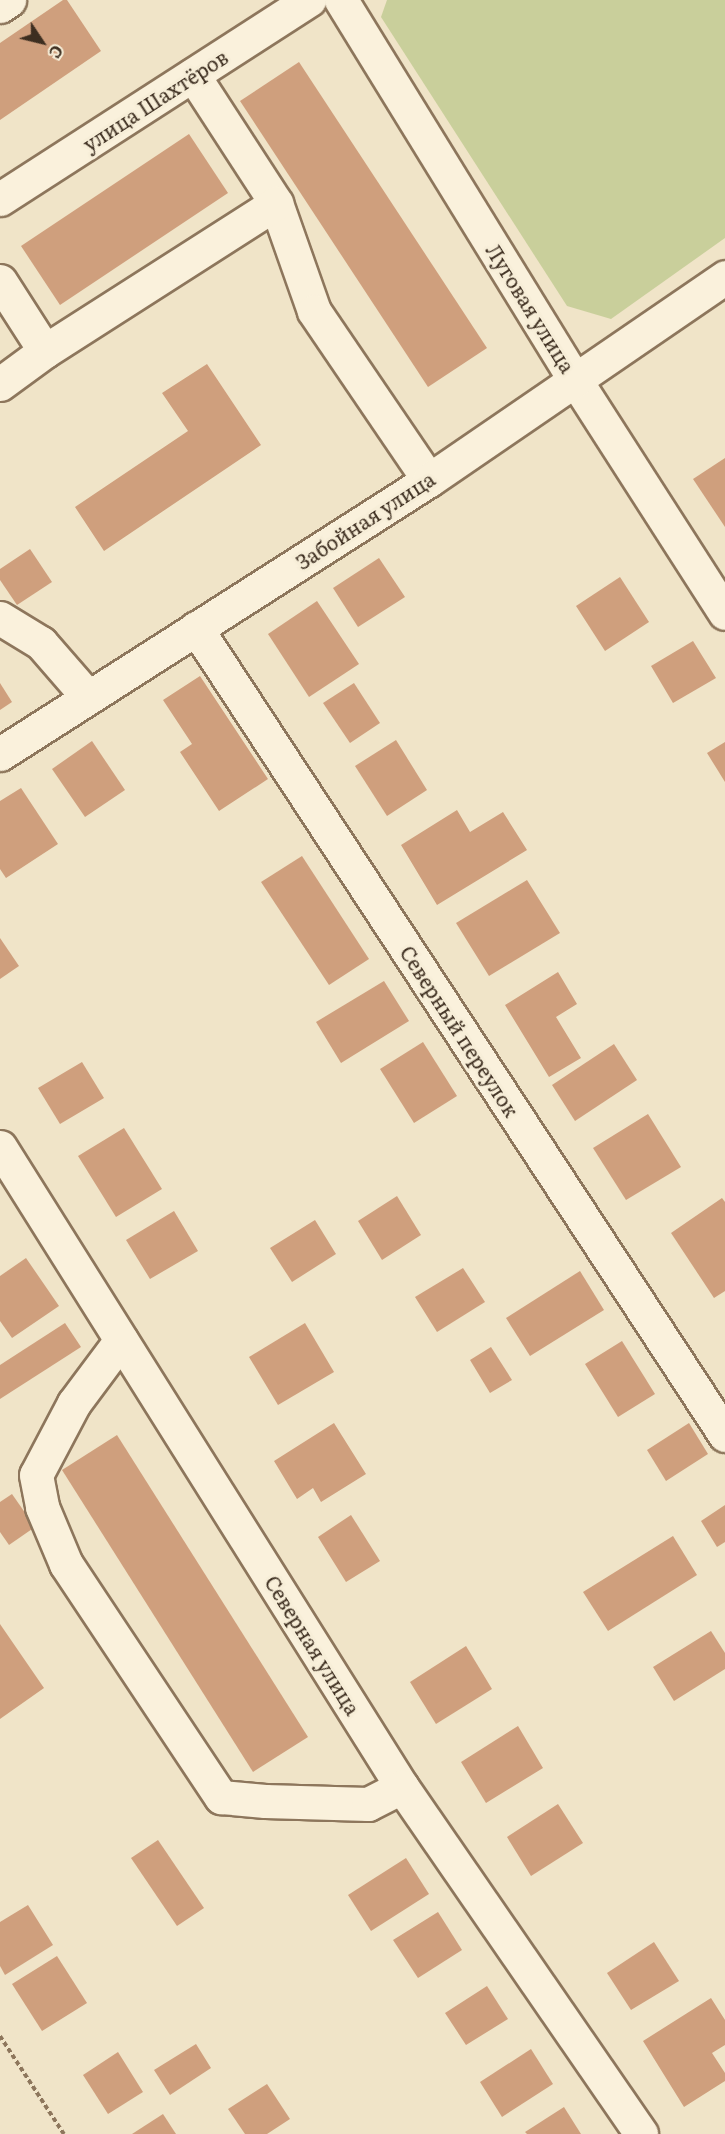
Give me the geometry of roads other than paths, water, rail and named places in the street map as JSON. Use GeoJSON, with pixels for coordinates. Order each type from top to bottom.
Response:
{"type":"FeatureCollection","features":[{"type":"Feature","properties":{"kind":"street"},"geometry":{"type":"LineString","coordinates":[[0,6],[9,0]]}},
{"type":"Feature","properties":{"kind":"street","name":"улица Шахтёров"},"geometry":{"type":"LineString","coordinates":[[0,199],[309,0]]}},
{"type":"Feature","properties":{"kind":"street","name":"Луговая улица"},"geometry":{"type":"LineString","coordinates":[[340,0],[574,378],[725,613]]}},
{"type":"Feature","properties":{"kind":"street"},"geometry":{"type":"LineString","coordinates":[[193,75],[276,202],[314,311],[429,480]]}},
{"type":"Feature","properties":{"kind":"street"},"geometry":{"type":"LineString","coordinates":[[0,384],[45,351],[276,202]]}},
{"type":"Feature","properties":{"kind":"street","name":"Забойная улица"},"geometry":{"type":"LineString","coordinates":[[0,754],[429,480],[574,378],[725,277]]}},
{"type":"Feature","properties":{"kind":"street"},"geometry":{"type":"LineString","coordinates":[[0,281],[45,351]]}},
{"type":"Feature","properties":{"kind":"street"},"geometry":{"type":"LineString","coordinates":[[0,618],[41,643],[87,698]]}},
{"type":"Feature","properties":{"kind":"street","name":"Северный переулок"},"geometry":{"type":"LineString","coordinates":[[196,628],[725,1435]]}},
{"type":"Feature","properties":{"kind":"street","name":"Северная улица"},"geometry":{"type":"LineString","coordinates":[[0,1148],[402,1787],[641,2134]]}},
{"type":"Feature","properties":{"kind":"street"},"geometry":{"type":"LineString","coordinates":[[122,1341],[74,1402],[36,1475],[42,1508],[66,1564],[221,1797],[265,1801],[368,1803],[402,1787]]}}]}
